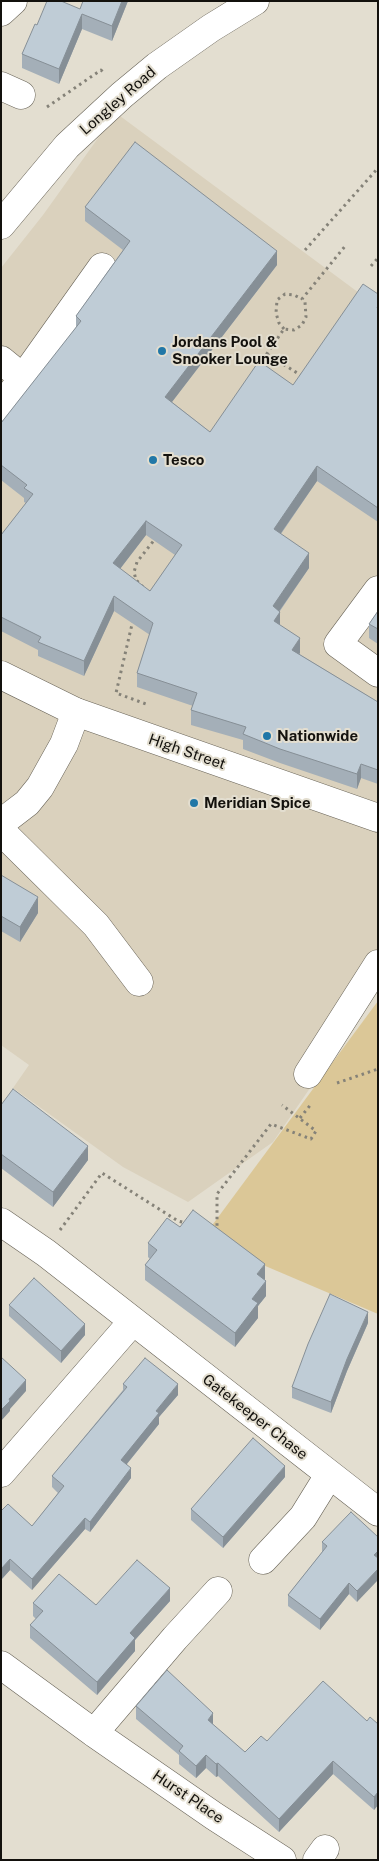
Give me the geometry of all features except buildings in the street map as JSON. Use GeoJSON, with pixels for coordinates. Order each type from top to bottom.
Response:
{"type":"FeatureCollection","features":[{"type":"Feature","properties":{"kind":"street"},"geometry":{"type":"LineString","coordinates":[[1,12],[13,1]]}},
{"type":"Feature","properties":{"kind":"street","name":"Longley Road"},"geometry":{"type":"LineString","coordinates":[[1,225],[67,146],[122,95],[211,28],[255,1]]}},
{"type":"Feature","properties":{"kind":"street"},"geometry":{"type":"LineString","coordinates":[[1,407],[102,267]]}},
{"type":"Feature","properties":{"kind":"street"},"geometry":{"type":"LineString","coordinates":[[1,360],[23,378]]}},
{"type":"Feature","properties":{"kind":"street"},"geometry":{"type":"LineString","coordinates":[[378,590],[338,644],[378,673]]}},
{"type":"Feature","properties":{"kind":"street","name":"High Street"},"geometry":{"type":"LineString","coordinates":[[1,675],[76,712],[378,818]]}},
{"type":"Feature","properties":{"kind":"street"},"geometry":{"type":"LineString","coordinates":[[1,823],[27,803],[40,787],[64,744],[76,712]]}},
{"type":"Feature","properties":{"kind":"street"},"geometry":{"type":"LineString","coordinates":[[1,831],[96,925],[139,982]]}},
{"type":"Feature","properties":{"kind":"street"},"geometry":{"type":"LineString","coordinates":[[308,1074],[378,964]]}},
{"type":"Feature","properties":{"kind":"street","name":"Gatekeeper Chase"},"geometry":{"type":"LineString","coordinates":[[1,1222],[46,1253],[328,1475],[378,1512]]}},
{"type":"Feature","properties":{"kind":"street"},"geometry":{"type":"LineString","coordinates":[[1,1473],[133,1321]]}},
{"type":"Feature","properties":{"kind":"street"},"geometry":{"type":"LineString","coordinates":[[263,1560],[303,1517],[328,1475]]}},
{"type":"Feature","properties":{"kind":"street"},"geometry":{"type":"LineString","coordinates":[[94,1733],[218,1591]]}},
{"type":"Feature","properties":{"kind":"street","name":"Hurst Place"},"geometry":{"type":"LineString","coordinates":[[1,1666],[214,1816],[282,1860]]}},
{"type":"Feature","properties":{"kind":"path"},"geometry":{"type":"LineString","coordinates":[[11,91],[45,109],[101,70],[122,95]]}},
{"type":"Feature","properties":{"kind":"path"},"geometry":{"type":"LineString","coordinates":[[305,250],[378,168]]}},
{"type":"Feature","properties":{"kind":"path"},"geometry":{"type":"LineString","coordinates":[[302,299],[346,245]]}},
{"type":"Feature","properties":{"kind":"path"},"geometry":{"type":"LineString","coordinates":[[371,266],[378,258]]}},
{"type":"Feature","properties":{"kind":"path"},"geometry":{"type":"LineString","coordinates":[[285,294],[294,294],[305,302],[306,317],[302,325],[294,330],[284,329],[279,323],[276,313],[278,300],[285,294]]}},
{"type":"Feature","properties":{"kind":"path"},"geometry":{"type":"LineString","coordinates":[[255,370],[284,329]]}},
{"type":"Feature","properties":{"kind":"path"},"geometry":{"type":"LineString","coordinates":[[267,354],[306,379]]}},
{"type":"Feature","properties":{"kind":"path"},"geometry":{"type":"LineString","coordinates":[[148,592],[136,580],[134,572],[137,562],[161,532]]}},
{"type":"Feature","properties":{"kind":"path"},"geometry":{"type":"LineString","coordinates":[[136,614],[132,622],[116,692],[158,708],[147,737]]}},
{"type":"Feature","properties":{"kind":"path"},"geometry":{"type":"LineString","coordinates":[[207,1227],[217,1228],[217,1194],[271,1124],[311,1139],[316,1131],[282,1104]]}},
{"type":"Feature","properties":{"kind":"path"},"geometry":{"type":"LineString","coordinates":[[46,1253],[102,1173],[178,1221],[188,1223]]}},
{"type":"Feature","properties":{"kind":"shaded area"},"geometry":{"type":"Polygon","coordinates":[[[116,113],[378,307],[378,989],[273,1142],[188,1202],[123,1167],[13,1088],[29,1065],[1,1045],[1,268],[43,215],[116,113]]]}},
{"type":"Feature","properties":{"kind":"shaded area"},"geometry":{"type":"Polygon","coordinates":[[[378,1001],[378,1314],[202,1239],[378,1001]]]}},
{"type":"Feature","properties":{"kind":"place","name":"Jordans Pool & Snooker Lounge"},"geometry":{"type":"Point","coordinates":[162,351]}},
{"type":"Feature","properties":{"kind":"place","name":"Tesco"},"geometry":{"type":"Point","coordinates":[153,460]}},
{"type":"Feature","properties":{"kind":"place","name":"Nationwide"},"geometry":{"type":"Point","coordinates":[267,736]}},
{"type":"Feature","properties":{"kind":"place","name":"Meridian Spice"},"geometry":{"type":"Point","coordinates":[194,803]}}]}
